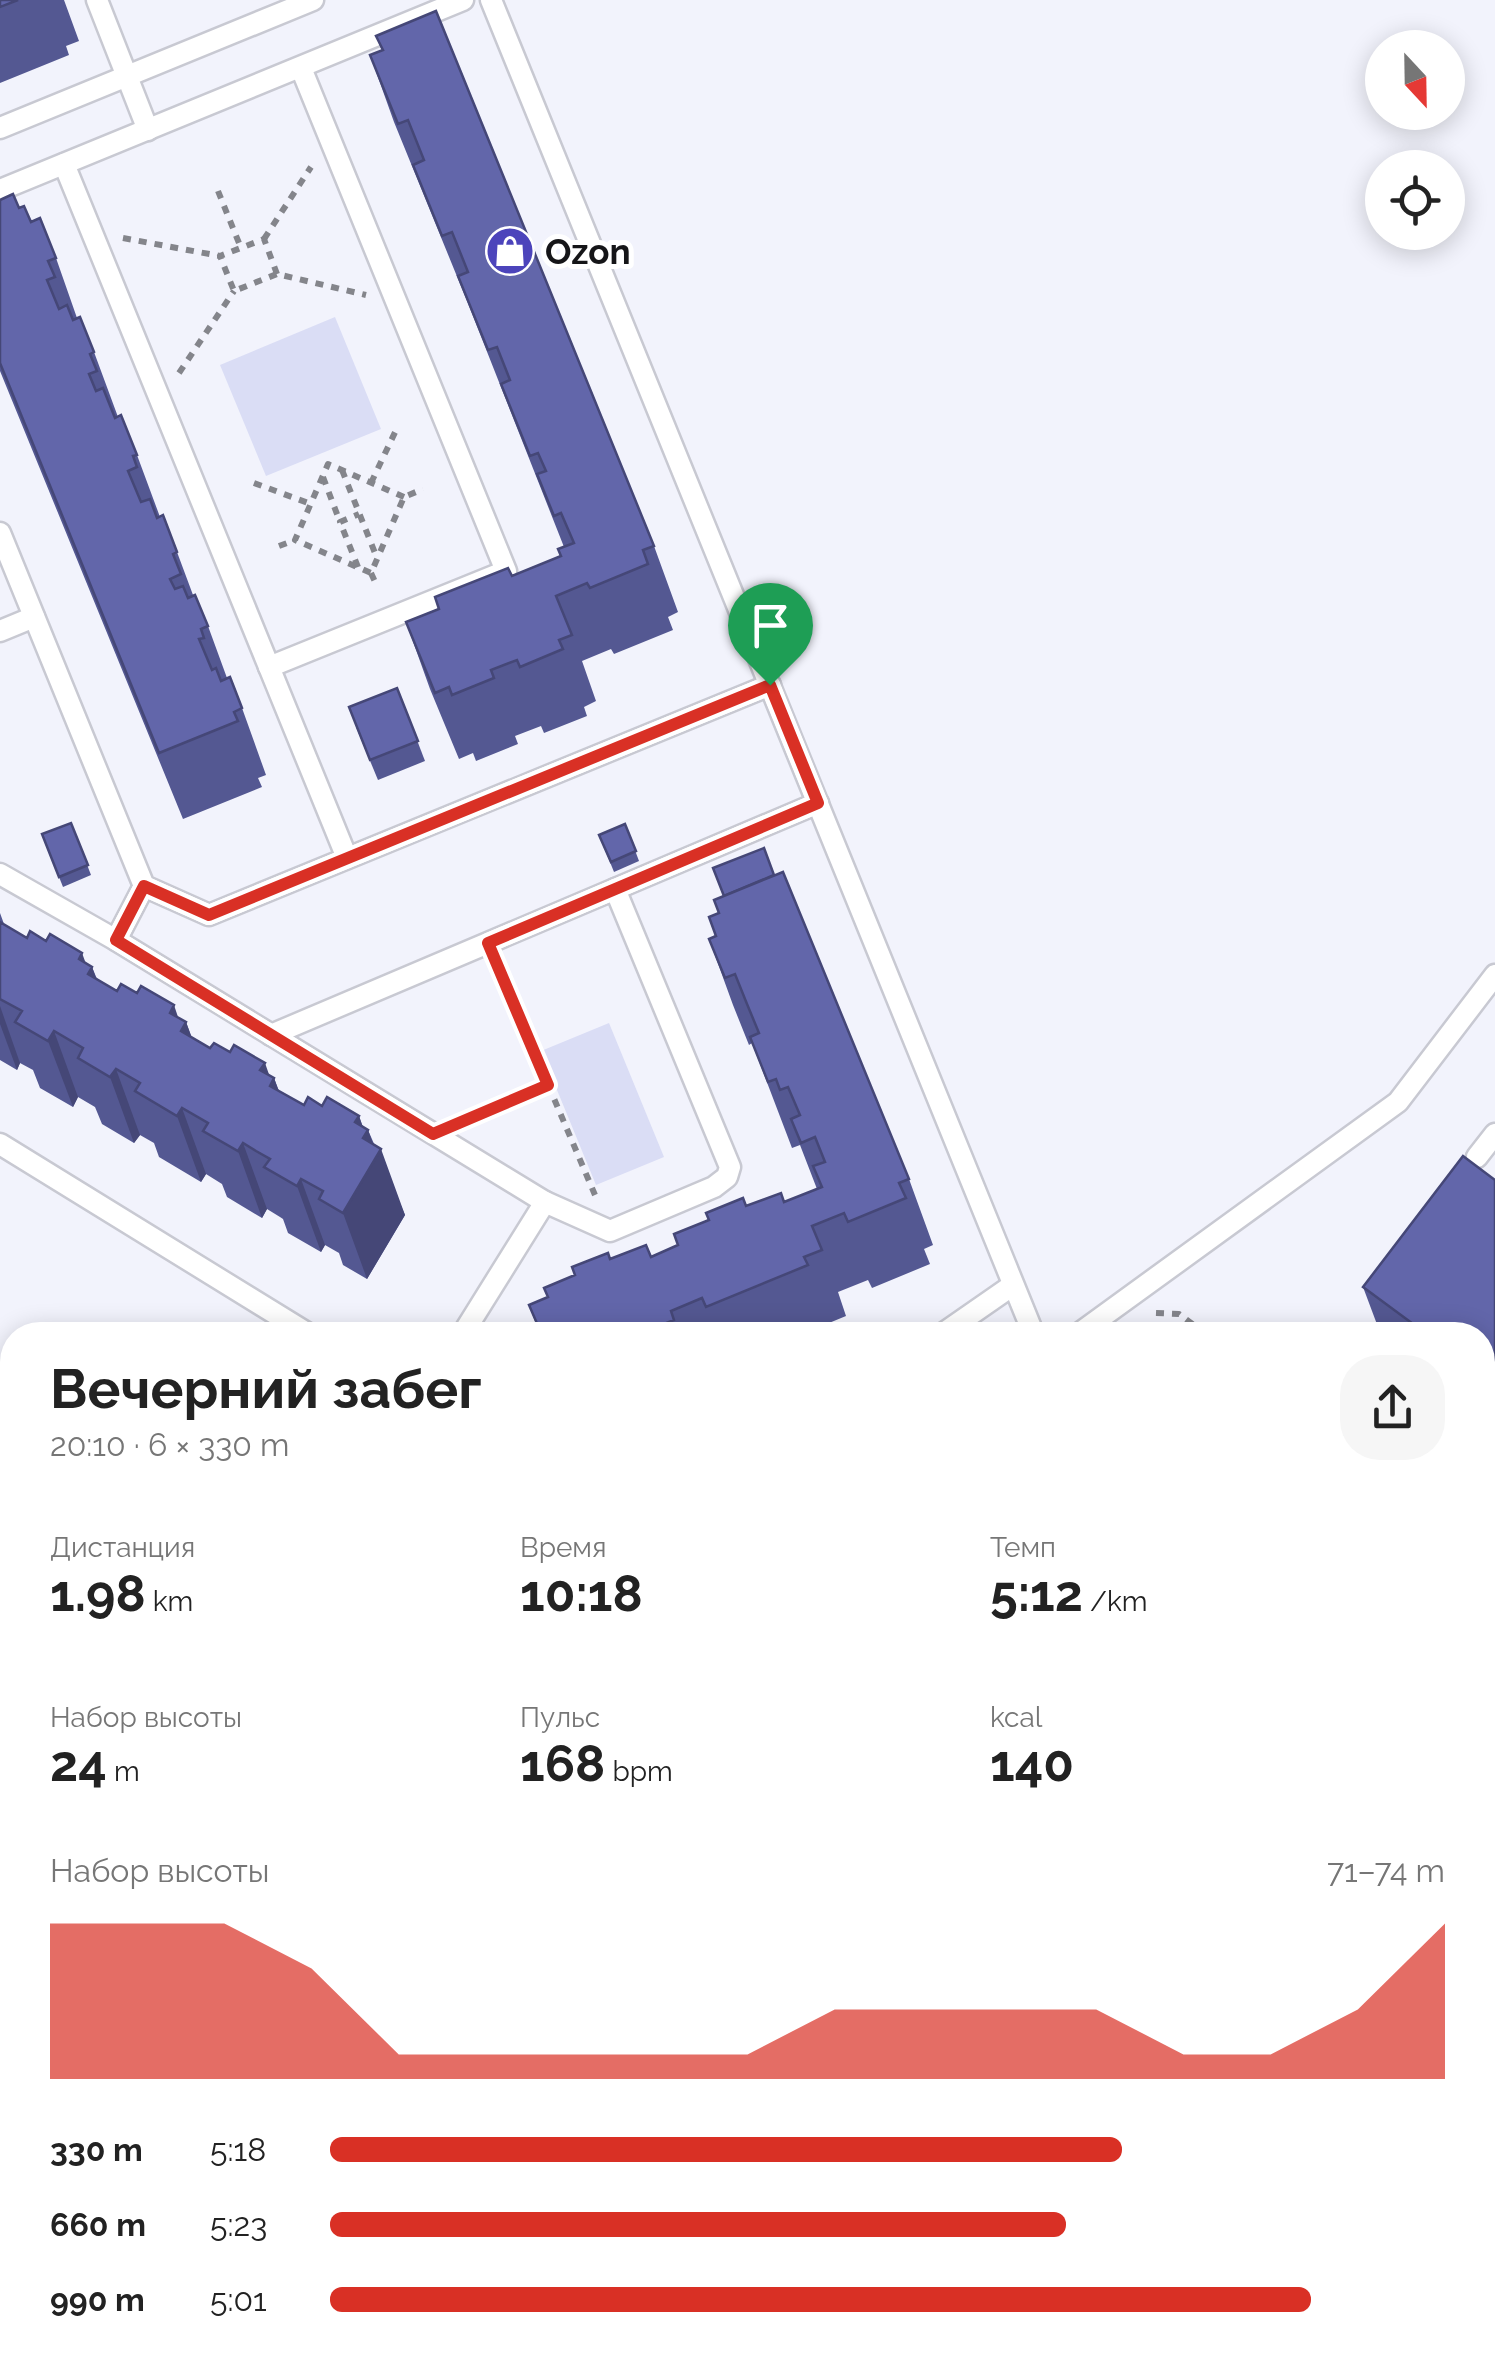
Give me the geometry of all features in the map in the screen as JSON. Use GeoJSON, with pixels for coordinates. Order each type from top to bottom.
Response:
{"type":"FeatureCollection","features":[{"type":"Feature","properties":{"kind":"lane"},"geometry":{"type":"LineString","coordinates":[[97,0],[148,130]]}},
{"type":"Feature","properties":{"kind":"lane"},"geometry":{"type":"LineString","coordinates":[[0,128],[312,0]]}},
{"type":"Feature","properties":{"kind":"lane"},"geometry":{"type":"LineString","coordinates":[[0,190],[463,0]]}},
{"type":"Feature","properties":{"kind":"lane"},"geometry":{"type":"LineString","coordinates":[[491,0],[1029,1322]]}},
{"type":"Feature","properties":{"kind":"lane"},"geometry":{"type":"LineString","coordinates":[[269,668],[506,571],[301,68]]}},
{"type":"Feature","properties":{"kind":"lane"},"geometry":{"type":"LineString","coordinates":[[64,164],[347,858]]}},
{"type":"Feature","properties":{"kind":"lane"},"geometry":{"type":"LineString","coordinates":[[0,533],[144,886],[209,915],[770,685]]}},
{"type":"Feature","properties":{"kind":"lane"},"geometry":{"type":"LineString","coordinates":[[0,631],[34,617]]}},
{"type":"Feature","properties":{"kind":"lane"},"geometry":{"type":"LineString","coordinates":[[272,1035],[818,803]]}},
{"type":"Feature","properties":{"kind":"lane"},"geometry":{"type":"LineString","coordinates":[[0,874],[116,940],[545,1202],[610,1230],[714,1187],[727,1177],[730,1166],[615,889]]}},
{"type":"Feature","properties":{"kind":"lane"},"geometry":{"type":"LineString","coordinates":[[116,940],[144,886]]}},
{"type":"Feature","properties":{"kind":"lane"},"geometry":{"type":"LineString","coordinates":[[1095,1322],[1398,1102],[1495,974]]}},
{"type":"Feature","properties":{"kind":"lane"},"geometry":{"type":"LineString","coordinates":[[1477,1158],[1495,1134]]}},
{"type":"Feature","properties":{"kind":"lane"},"geometry":{"type":"LineString","coordinates":[[0,1144],[289,1322]]}},
{"type":"Feature","properties":{"kind":"lane"},"geometry":{"type":"LineString","coordinates":[[470,1322],[545,1202]]}},
{"type":"Feature","properties":{"kind":"lane"},"geometry":{"type":"LineString","coordinates":[[960,1322],[1013,1284]]}},
{"type":"Feature","properties":{"kind":"path"},"geometry":{"type":"LineString","coordinates":[[109,235],[220,256],[264,240],[313,164]]}},
{"type":"Feature","properties":{"kind":"path"},"geometry":{"type":"LineString","coordinates":[[218,191],[241,248]]}},
{"type":"Feature","properties":{"kind":"path"},"geometry":{"type":"LineString","coordinates":[[264,240],[277,274]]}},
{"type":"Feature","properties":{"kind":"path"},"geometry":{"type":"LineString","coordinates":[[220,256],[234,291]]}},
{"type":"Feature","properties":{"kind":"path"},"geometry":{"type":"LineString","coordinates":[[170,386],[234,291],[277,274],[383,299]]}},
{"type":"Feature","properties":{"kind":"path"},"geometry":{"type":"LineString","coordinates":[[372,483],[398,426]]}},
{"type":"Feature","properties":{"kind":"path"},"geometry":{"type":"LineString","coordinates":[[295,540],[328,464],[404,497],[424,490]]}},
{"type":"Feature","properties":{"kind":"path"},"geometry":{"type":"LineString","coordinates":[[342,470],[378,559]]}},
{"type":"Feature","properties":{"kind":"path"},"geometry":{"type":"LineString","coordinates":[[322,477],[358,567]]}},
{"type":"Feature","properties":{"kind":"path"},"geometry":{"type":"LineString","coordinates":[[254,483],[310,504]]}},
{"type":"Feature","properties":{"kind":"path"},"geometry":{"type":"LineString","coordinates":[[376,584],[372,573],[404,497]]}},
{"type":"Feature","properties":{"kind":"path"},"geometry":{"type":"LineString","coordinates":[[340,522],[359,514]]}},
{"type":"Feature","properties":{"kind":"path"},"geometry":{"type":"LineString","coordinates":[[279,546],[295,540],[372,573]]}},
{"type":"Feature","properties":{"kind":"path"},"geometry":{"type":"LineString","coordinates":[[488,943],[610,1230]]}},
{"type":"Feature","properties":{"kind":"path"},"geometry":{"type":"LineString","coordinates":[[433,1134],[548,1085]]}},
{"type":"Feature","properties":{"kind":"path"},"geometry":{"type":"LineString","coordinates":[[1146,1314],[1178,1314],[1189,1322]]}},
{"type":"Feature","properties":{"kind":"shaded area"},"geometry":{"type":"Polygon","coordinates":[[[335,317],[381,429],[266,476],[220,365],[335,317]]]}},
{"type":"Feature","properties":{"kind":"shaded area"},"geometry":{"type":"Polygon","coordinates":[[[609,1023],[664,1157],[596,1185],[541,1051],[609,1023]]]}},
{"type":"Feature","properties":{"kind":"building"},"geometry":{"type":"Polygon","coordinates":[[[0,0],[18,0],[0,7],[0,0]]]}},
{"type":"Feature","properties":{"kind":"building"},"geometry":{"type":"Polygon","coordinates":[[[436,11],[654,546],[643,550],[648,564],[590,588],[587,583],[556,596],[572,635],[559,640],[563,649],[520,667],[517,660],[491,670],[494,678],[452,695],[449,687],[435,693],[406,622],[439,609],[435,597],[508,568],[512,576],[561,556],[558,549],[574,543],[561,513],[554,516],[537,474],[546,471],[538,453],[530,456],[501,384],[510,380],[497,347],[488,350],[458,276],[468,272],[452,232],[442,236],[413,165],[424,160],[408,120],[398,124],[370,55],[383,50],[376,36],[436,11]]]}},
{"type":"Feature","properties":{"kind":"building"},"geometry":{"type":"Polygon","coordinates":[[[13,194],[31,222],[40,218],[56,258],[48,261],[55,277],[47,280],[59,309],[67,305],[73,320],[80,317],[94,352],[90,354],[97,371],[89,374],[96,391],[103,388],[115,418],[121,415],[137,455],[133,456],[137,467],[128,471],[141,502],[150,499],[157,518],[163,515],[177,552],[173,554],[181,574],[170,579],[175,589],[183,586],[188,598],[195,595],[208,626],[201,629],[204,638],[199,639],[212,670],[216,668],[221,681],[230,677],[242,708],[234,712],[238,721],[159,753],[0,363],[0,200],[13,194]]]}},
{"type":"Feature","properties":{"kind":"building"},"geometry":{"type":"Polygon","coordinates":[[[397,688],[418,741],[370,760],[349,707],[397,688]]]}},
{"type":"Feature","properties":{"kind":"building"},"geometry":{"type":"Polygon","coordinates":[[[71,823],[88,865],[59,877],[42,834],[71,823]]]}},
{"type":"Feature","properties":{"kind":"building"},"geometry":{"type":"Polygon","coordinates":[[[625,824],[636,851],[611,862],[599,835],[625,824]]]}},
{"type":"Feature","properties":{"kind":"building"},"geometry":{"type":"Polygon","coordinates":[[[764,848],[774,875],[724,896],[713,868],[764,848]]]}},
{"type":"Feature","properties":{"kind":"building"},"geometry":{"type":"Polygon","coordinates":[[[783,872],[909,1179],[899,1183],[906,1198],[848,1222],[844,1213],[812,1226],[822,1250],[804,1257],[808,1265],[706,1307],[702,1298],[671,1311],[674,1320],[669,1322],[536,1322],[529,1305],[548,1297],[544,1288],[575,1275],[572,1267],[608,1253],[610,1259],[646,1245],[651,1257],[678,1245],[674,1234],[709,1220],[706,1213],[743,1198],[746,1206],[781,1193],[784,1202],[822,1187],[813,1166],[825,1162],[815,1137],[801,1143],[791,1119],[800,1115],[788,1087],[780,1090],[776,1079],[768,1082],[750,1037],[759,1033],[735,974],[725,978],[709,939],[716,936],[709,917],[719,913],[714,900],[783,872]]]}},
{"type":"Feature","properties":{"kind":"building"},"geometry":{"type":"Polygon","coordinates":[[[0,922],[27,938],[30,931],[46,941],[50,934],[82,953],[79,959],[92,967],[88,974],[117,991],[121,984],[137,993],[141,986],[174,1005],[170,1013],[186,1022],[181,1031],[210,1048],[214,1043],[230,1052],[234,1045],[265,1063],[260,1070],[274,1078],[270,1086],[304,1105],[308,1097],[322,1106],[327,1097],[359,1116],[355,1122],[368,1130],[363,1138],[381,1149],[343,1213],[319,1199],[323,1191],[301,1179],[297,1186],[264,1167],[270,1159],[243,1143],[238,1151],[203,1131],[208,1123],[182,1108],[177,1116],[135,1091],[140,1083],[116,1069],[110,1077],[78,1058],[83,1048],[54,1031],[48,1041],[15,1022],[22,1011],[0,999],[0,922]]]}},
{"type":"Feature","properties":{"kind":"building"},"geometry":{"type":"Polygon","coordinates":[[[1463,1156],[1495,1180],[1495,1322],[1410,1322],[1363,1287],[1463,1156]]]}},
{"type":"Feature","properties":{"kind":"place","name":"Ozon"},"geometry":{"type":"Point","coordinates":[510,251]}},
{"type":"Feature","properties":{"kind":"route"},"geometry":{"type":"LineString","coordinates":[[770,685],[818,803],[488,943],[548,1085],[433,1134],[116,940],[144,886],[209,915],[770,685]]}}]}
